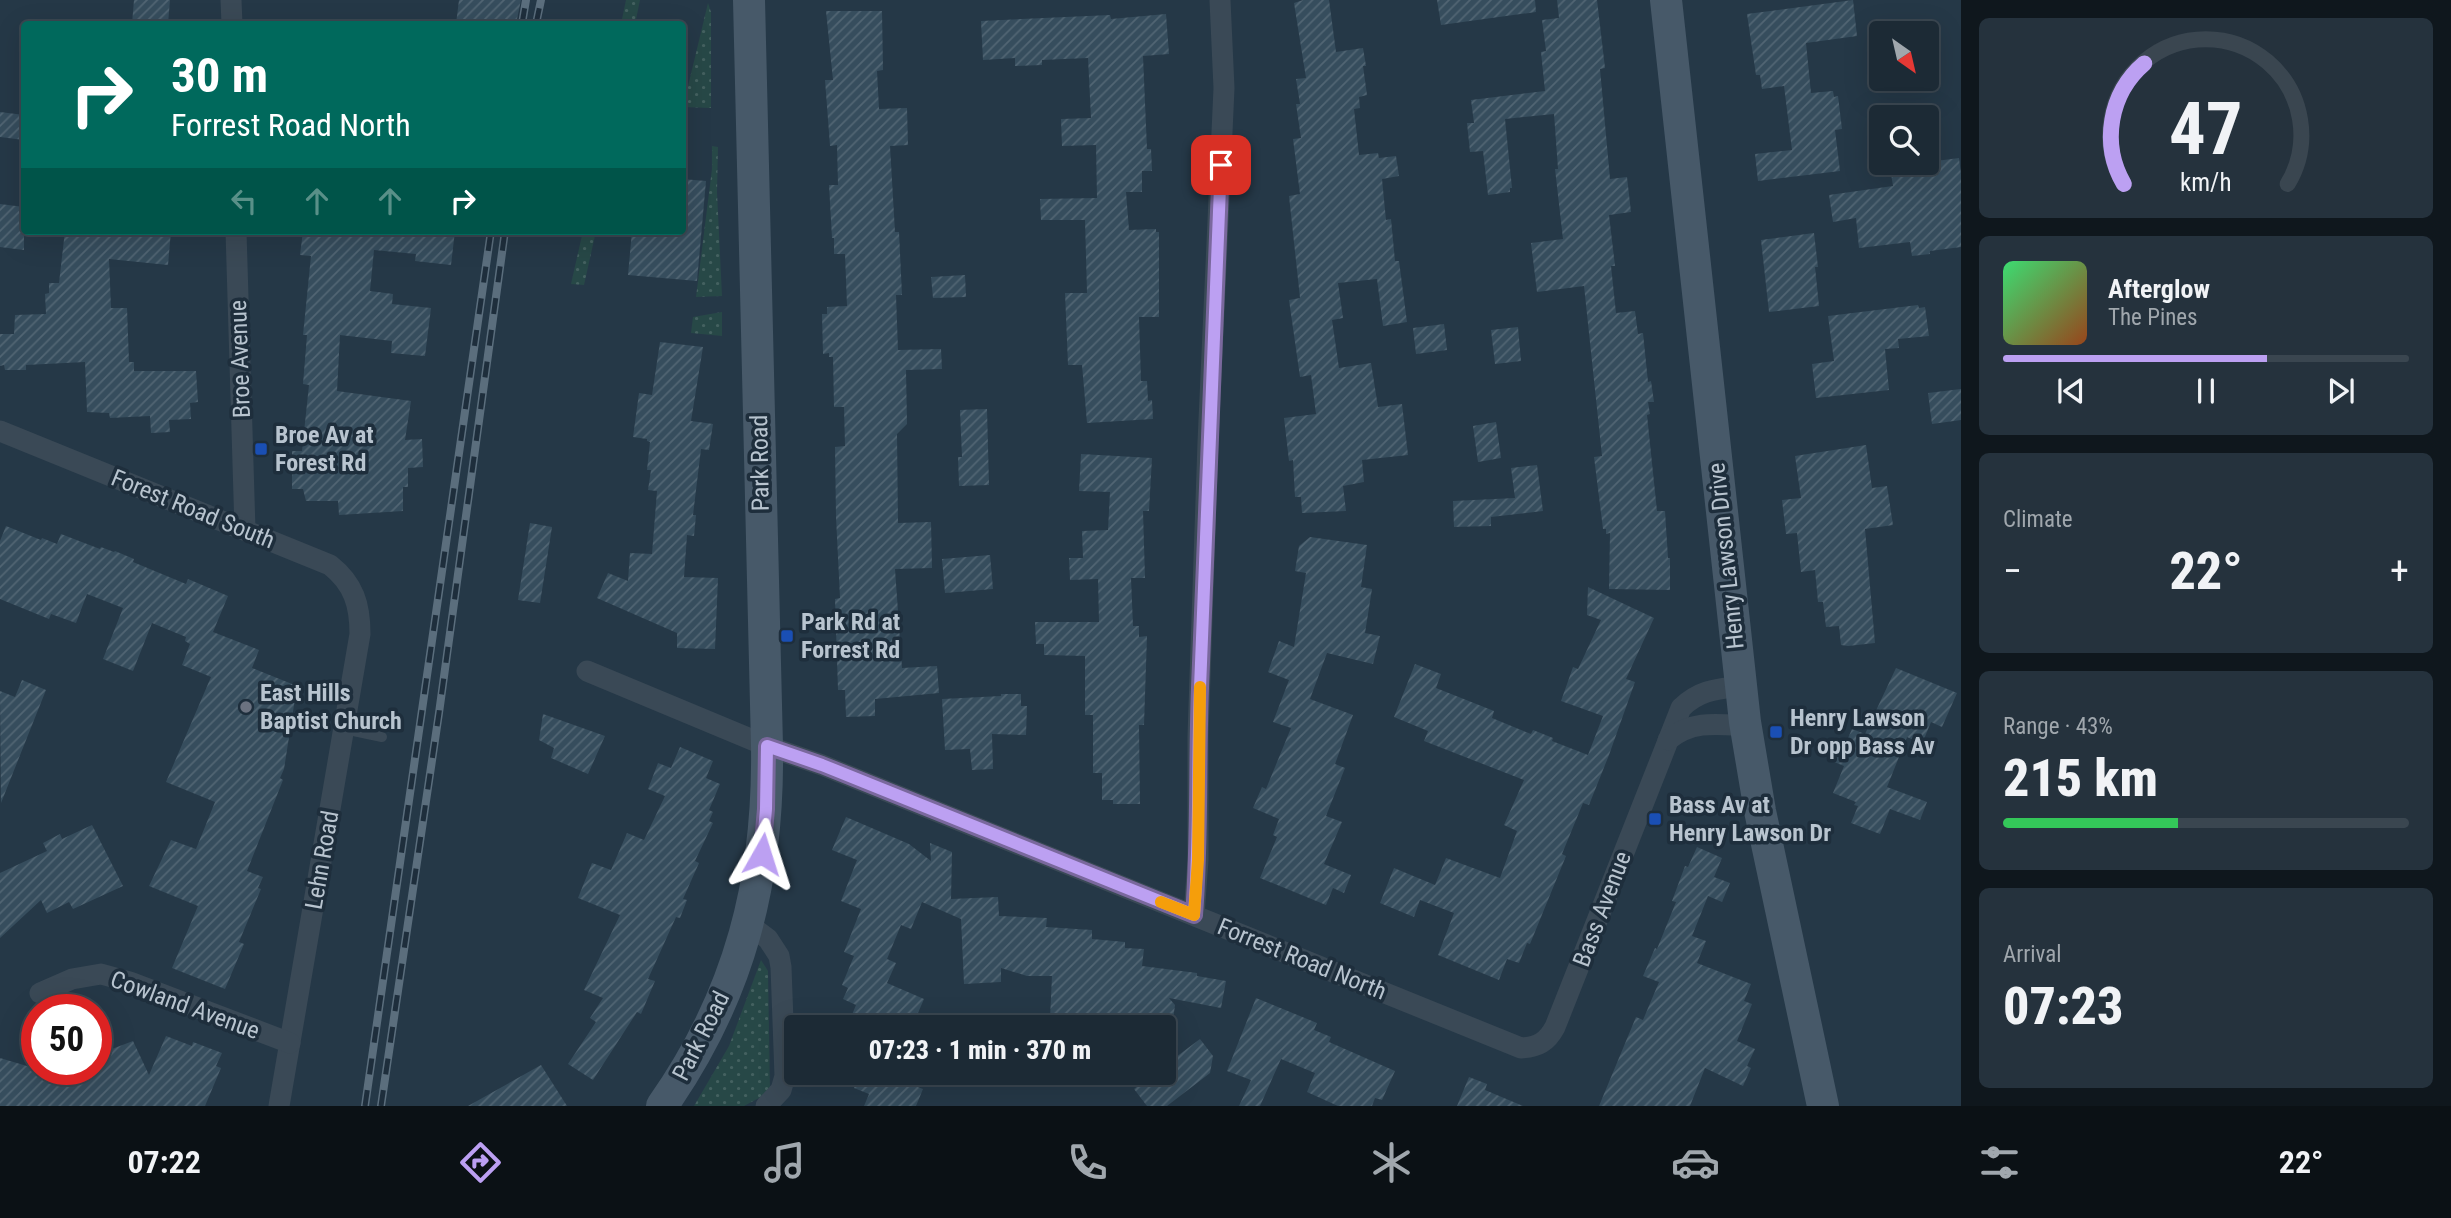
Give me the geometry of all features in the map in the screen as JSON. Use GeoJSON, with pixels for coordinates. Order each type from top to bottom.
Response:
{"type":"FeatureCollection","features":[{"type":"Feature","properties":{"kind":"main road","name":"Park Road"},"geometry":{"type":"LineString","coordinates":[[662,1106],[690,1063],[716,1013],[748,924],[764,840],[767,746],[749,0]]}},
{"type":"Feature","properties":{"kind":"main road","name":"Henry Lawson Drive"},"geometry":{"type":"LineString","coordinates":[[1665,0],[1746,726],[1760,811],[1823,1106]]}},
{"type":"Feature","properties":{"kind":"street"},"geometry":{"type":"LineString","coordinates":[[231,0],[232,21]]}},
{"type":"Feature","properties":{"kind":"street"},"geometry":{"type":"LineString","coordinates":[[1194,915],[1198,860],[1198,736],[1207,470],[1224,88],[1220,0]]}},
{"type":"Feature","properties":{"kind":"street","name":"Broe Avenue"},"geometry":{"type":"LineString","coordinates":[[236,235],[245,530]]}},
{"type":"Feature","properties":{"kind":"street","name":"Forest Road South"},"geometry":{"type":"LineString","coordinates":[[0,431],[330,565],[351,586],[360,614]]}},
{"type":"Feature","properties":{"kind":"street","name":"Lehn Road"},"geometry":{"type":"LineString","coordinates":[[279,1106],[360,634],[360,614]]}},
{"type":"Feature","properties":{"kind":"street","name":"Forrest Road North"},"geometry":{"type":"LineString","coordinates":[[587,671],[1510,1044]]}},
{"type":"Feature","properties":{"kind":"street","name":"Bass Avenue"},"geometry":{"type":"LineString","coordinates":[[1510,1044],[1521,1048],[1540,1045],[1549,1038],[1555,1027],[1674,720],[1681,708],[1691,698],[1703,692],[1741,686]]}},
{"type":"Feature","properties":{"kind":"street"},"geometry":{"type":"LineString","coordinates":[[1668,740],[1678,732],[1698,724],[1746,726]]}},
{"type":"Feature","properties":{"kind":"street"},"geometry":{"type":"LineString","coordinates":[[748,924],[774,947],[781,967],[785,1076],[781,1090],[766,1106]]}},
{"type":"Feature","properties":{"kind":"street","name":"Cowland Avenue"},"geometry":{"type":"LineString","coordinates":[[40,993],[72,979],[101,974],[130,982],[290,1043]]}},
{"type":"Feature","properties":{"kind":"lane"},"geometry":{"type":"LineString","coordinates":[[344,729],[382,737]]}},
{"type":"Feature","properties":{"kind":"green space"},"geometry":{"type":"Polygon","coordinates":[[[626,0],[640,0],[636,21],[622,21],[626,0]]]}},
{"type":"Feature","properties":{"kind":"green space"},"geometry":{"type":"Polygon","coordinates":[[[708,3],[711,12],[711,108],[686,107],[686,95],[708,3]]]}},
{"type":"Feature","properties":{"kind":"green space"},"geometry":{"type":"Polygon","coordinates":[[[712,146],[718,147],[717,192],[722,296],[696,297],[712,169],[712,146]]]}},
{"type":"Feature","properties":{"kind":"green space"},"geometry":{"type":"Polygon","coordinates":[[[582,235],[595,235],[584,285],[571,284],[582,235]]]}},
{"type":"Feature","properties":{"kind":"green space"},"geometry":{"type":"Polygon","coordinates":[[[722,312],[722,336],[691,333],[693,317],[722,312]]]}},
{"type":"Feature","properties":{"kind":"green space"},"geometry":{"type":"Polygon","coordinates":[[[761,960],[768,971],[770,1092],[744,1106],[694,1106],[729,1046],[761,960]]]}},
{"type":"Feature","properties":{"kind":"building"},"geometry":{"type":"Polygon","coordinates":[[[134,0],[170,0],[168,21],[132,21],[134,0]]]}},
{"type":"Feature","properties":{"kind":"building"},"geometry":{"type":"Polygon","coordinates":[[[459,0],[521,0],[517,21],[456,21],[459,0]]]}},
{"type":"Feature","properties":{"kind":"building"},"geometry":{"type":"Polygon","coordinates":[[[1303,0],[1329,0],[1336,52],[1363,48],[1367,95],[1359,97],[1360,108],[1354,109],[1359,155],[1378,153],[1379,158],[1396,156],[1399,176],[1382,179],[1386,220],[1391,219],[1395,261],[1399,261],[1407,322],[1383,326],[1377,279],[1338,283],[1343,318],[1332,320],[1339,368],[1371,363],[1378,407],[1402,404],[1408,455],[1362,460],[1364,482],[1343,486],[1346,511],[1302,513],[1301,497],[1295,497],[1293,460],[1289,461],[1284,418],[1316,414],[1311,375],[1300,377],[1289,300],[1300,298],[1289,196],[1300,194],[1293,139],[1301,138],[1296,104],[1300,104],[1296,79],[1306,78],[1294,3],[1303,0]]]}},
{"type":"Feature","properties":{"kind":"building"},"geometry":{"type":"Polygon","coordinates":[[[1437,0],[1535,0],[1536,12],[1441,25],[1437,0]]]}},
{"type":"Feature","properties":{"kind":"building"},"geometry":{"type":"Polygon","coordinates":[[[1557,0],[1597,0],[1605,68],[1600,69],[1610,179],[1627,177],[1631,212],[1609,215],[1615,266],[1611,266],[1616,313],[1635,311],[1638,334],[1643,333],[1648,382],[1651,381],[1654,402],[1648,402],[1650,414],[1647,415],[1657,511],[1665,511],[1670,590],[1609,589],[1610,533],[1606,534],[1606,529],[1603,529],[1594,457],[1602,456],[1584,286],[1537,292],[1531,243],[1563,239],[1555,169],[1558,169],[1554,114],[1505,119],[1512,188],[1510,192],[1488,195],[1483,151],[1470,152],[1467,123],[1474,123],[1471,100],[1545,91],[1541,52],[1546,51],[1542,20],[1559,18],[1557,0]]]}},
{"type":"Feature","properties":{"kind":"building"},"geometry":{"type":"Polygon","coordinates":[[[1853,0],[1857,36],[1806,43],[1811,93],[1833,91],[1834,97],[1838,96],[1842,129],[1835,130],[1840,171],[1758,181],[1755,154],[1792,150],[1784,86],[1762,89],[1760,75],[1756,75],[1747,14],[1853,0]]]}},
{"type":"Feature","properties":{"kind":"building"},"geometry":{"type":"Polygon","coordinates":[[[826,11],[882,11],[883,70],[877,71],[879,109],[907,108],[908,145],[890,146],[902,295],[896,295],[898,350],[941,349],[942,369],[906,370],[907,424],[897,434],[898,523],[931,522],[932,568],[895,569],[902,668],[937,666],[939,693],[875,699],[875,716],[846,717],[845,690],[838,690],[835,599],[840,598],[835,447],[845,446],[844,407],[834,407],[833,357],[829,357],[829,353],[823,354],[822,314],[827,314],[827,307],[847,306],[845,254],[834,254],[832,238],[829,185],[838,185],[837,145],[830,146],[825,80],[833,80],[826,11]]]}},
{"type":"Feature","properties":{"kind":"building"},"geometry":{"type":"Polygon","coordinates":[[[1166,14],[1169,54],[1143,56],[1147,149],[1151,149],[1152,171],[1142,171],[1142,192],[1126,192],[1129,230],[1156,229],[1156,232],[1159,232],[1159,317],[1139,317],[1141,381],[1147,381],[1148,401],[1152,400],[1153,419],[1087,423],[1082,365],[1068,365],[1065,293],[1087,293],[1085,220],[1041,220],[1040,199],[1097,198],[1096,145],[1062,146],[1061,119],[1091,118],[1088,58],[1042,60],[1042,65],[1015,66],[1015,58],[983,60],[981,21],[1110,15],[1111,19],[1166,14]]]}},
{"type":"Feature","properties":{"kind":"building"},"geometry":{"type":"Polygon","coordinates":[[[0,112],[21,115],[21,140],[0,137],[0,112]]]}},
{"type":"Feature","properties":{"kind":"building"},"geometry":{"type":"Polygon","coordinates":[[[1959,158],[1961,247],[1912,256],[1910,242],[1859,248],[1856,218],[1833,222],[1829,195],[1893,186],[1891,175],[1939,175],[1939,161],[1959,158]]]}},
{"type":"Feature","properties":{"kind":"building"},"geometry":{"type":"Polygon","coordinates":[[[686,179],[706,181],[697,281],[628,275],[632,235],[686,235],[686,179]]]}},
{"type":"Feature","properties":{"kind":"building"},"geometry":{"type":"Polygon","coordinates":[[[0,204],[21,207],[24,250],[0,247],[0,204]]]}},
{"type":"Feature","properties":{"kind":"building"},"geometry":{"type":"Polygon","coordinates":[[[1814,233],[1819,306],[1769,312],[1761,240],[1814,233]]]}},
{"type":"Feature","properties":{"kind":"building"},"geometry":{"type":"Polygon","coordinates":[[[65,235],[171,235],[168,265],[109,259],[111,308],[127,308],[129,362],[134,362],[134,371],[196,371],[198,402],[190,403],[191,419],[169,420],[170,432],[151,433],[150,416],[110,418],[109,413],[87,412],[85,362],[26,365],[26,370],[5,370],[4,365],[0,366],[0,334],[14,334],[15,315],[46,314],[45,294],[49,293],[49,283],[59,283],[65,235]]]}},
{"type":"Feature","properties":{"kind":"building"},"geometry":{"type":"Polygon","coordinates":[[[302,235],[455,235],[451,265],[415,261],[416,254],[374,250],[370,291],[393,294],[392,304],[431,308],[425,356],[391,353],[392,341],[340,335],[337,391],[411,401],[405,440],[422,439],[423,467],[408,468],[408,487],[403,487],[403,511],[339,515],[338,501],[306,501],[303,489],[292,489],[292,451],[302,451],[309,385],[303,384],[307,335],[303,335],[311,256],[300,255],[302,235]]]}},
{"type":"Feature","properties":{"kind":"building"},"geometry":{"type":"Polygon","coordinates":[[[965,275],[966,297],[933,298],[931,277],[965,275]]]}},
{"type":"Feature","properties":{"kind":"building"},"geometry":{"type":"Polygon","coordinates":[[[1918,305],[1919,308],[1925,307],[1929,336],[1898,339],[1899,348],[1885,349],[1889,390],[1816,398],[1812,364],[1834,361],[1828,316],[1918,305]]]}},
{"type":"Feature","properties":{"kind":"building"},"geometry":{"type":"Polygon","coordinates":[[[1444,324],[1447,350],[1416,354],[1413,328],[1444,324]]]}},
{"type":"Feature","properties":{"kind":"building"},"geometry":{"type":"Polygon","coordinates":[[[1518,327],[1521,361],[1495,364],[1491,330],[1518,327]]]}},
{"type":"Feature","properties":{"kind":"building"},"geometry":{"type":"Polygon","coordinates":[[[660,342],[703,347],[691,421],[713,424],[709,450],[701,449],[693,515],[696,515],[694,536],[687,535],[684,577],[718,578],[715,649],[677,648],[677,633],[597,598],[608,573],[628,581],[630,553],[652,554],[657,491],[648,490],[651,470],[647,470],[650,442],[633,437],[639,393],[652,395],[660,342]]]}},
{"type":"Feature","properties":{"kind":"building"},"geometry":{"type":"Polygon","coordinates":[[[1961,389],[1961,420],[1932,424],[1928,393],[1961,389]]]}},
{"type":"Feature","properties":{"kind":"building"},"geometry":{"type":"Polygon","coordinates":[[[987,409],[989,485],[959,486],[958,457],[962,457],[960,410],[987,409]]]}},
{"type":"Feature","properties":{"kind":"building"},"geometry":{"type":"Polygon","coordinates":[[[1496,422],[1501,458],[1478,462],[1473,426],[1496,422]]]}},
{"type":"Feature","properties":{"kind":"building"},"geometry":{"type":"Polygon","coordinates":[[[1866,445],[1872,488],[1887,486],[1893,525],[1865,529],[1875,643],[1848,646],[1841,645],[1839,626],[1826,627],[1823,602],[1818,602],[1815,570],[1801,572],[1797,533],[1786,534],[1782,500],[1801,498],[1795,456],[1866,445]]]}},
{"type":"Feature","properties":{"kind":"building"},"geometry":{"type":"Polygon","coordinates":[[[1081,454],[1152,458],[1149,511],[1143,511],[1145,578],[1131,578],[1133,626],[1139,626],[1139,637],[1147,636],[1144,725],[1139,725],[1140,804],[1113,804],[1113,800],[1102,800],[1102,773],[1093,773],[1093,715],[1085,715],[1085,656],[1044,655],[1044,644],[1036,644],[1035,622],[1099,622],[1098,579],[1070,580],[1069,558],[1083,558],[1082,531],[1108,530],[1110,492],[1079,491],[1081,454]]]}},
{"type":"Feature","properties":{"kind":"building"},"geometry":{"type":"Polygon","coordinates":[[[1537,465],[1543,511],[1491,517],[1491,526],[1454,527],[1453,501],[1515,498],[1511,468],[1537,465]]]}},
{"type":"Feature","properties":{"kind":"building"},"geometry":{"type":"Polygon","coordinates":[[[530,523],[552,527],[540,603],[518,600],[530,523]]]}},
{"type":"Feature","properties":{"kind":"building"},"geometry":{"type":"Polygon","coordinates":[[[6,526],[57,544],[61,534],[100,549],[101,547],[115,551],[134,559],[133,562],[186,584],[188,579],[228,596],[213,632],[259,650],[252,668],[297,686],[284,769],[280,778],[283,780],[247,871],[263,877],[258,888],[261,889],[239,942],[244,944],[225,989],[172,968],[198,906],[149,886],[171,840],[196,849],[215,802],[166,782],[211,677],[182,665],[190,644],[185,641],[186,637],[152,623],[133,671],[103,659],[123,608],[87,594],[76,623],[51,614],[49,619],[0,599],[0,541],[6,526]]]}},
{"type":"Feature","properties":{"kind":"building"},"geometry":{"type":"Polygon","coordinates":[[[1310,537],[1367,545],[1361,587],[1372,589],[1365,633],[1380,636],[1373,664],[1327,653],[1310,699],[1353,715],[1335,764],[1345,768],[1326,816],[1342,822],[1324,864],[1351,875],[1344,893],[1333,888],[1326,905],[1260,878],[1277,837],[1273,835],[1279,819],[1253,808],[1262,787],[1266,789],[1291,728],[1273,722],[1289,680],[1268,672],[1279,641],[1294,647],[1306,573],[1295,571],[1299,546],[1310,537]]]}},
{"type":"Feature","properties":{"kind":"building"},"geometry":{"type":"Polygon","coordinates":[[[990,555],[993,589],[945,593],[942,559],[990,555]]]}},
{"type":"Feature","properties":{"kind":"building"},"geometry":{"type":"Polygon","coordinates":[[[1588,587],[1654,618],[1626,679],[1635,682],[1609,755],[1589,805],[1583,803],[1562,854],[1566,856],[1530,944],[1527,943],[1519,963],[1507,959],[1499,980],[1438,955],[1454,913],[1420,900],[1414,917],[1380,903],[1394,868],[1435,885],[1446,858],[1500,878],[1517,831],[1504,825],[1524,780],[1424,741],[1428,731],[1394,717],[1415,664],[1441,674],[1436,688],[1494,711],[1492,718],[1531,734],[1533,730],[1553,738],[1552,741],[1588,755],[1603,716],[1561,701],[1573,667],[1578,669],[1601,620],[1587,615],[1588,587]]]}},
{"type":"Feature","properties":{"kind":"building"},"geometry":{"type":"Polygon","coordinates":[[[1896,668],[1957,693],[1942,727],[1931,722],[1922,744],[1907,737],[1887,787],[1927,802],[1920,820],[1890,809],[1880,834],[1851,823],[1858,806],[1854,805],[1856,802],[1833,793],[1844,766],[1827,759],[1834,741],[1845,745],[1852,729],[1865,734],[1896,668]]]}},
{"type":"Feature","properties":{"kind":"building"},"geometry":{"type":"Polygon","coordinates":[[[22,680],[46,690],[1,803],[0,691],[15,697],[22,680]]]}},
{"type":"Feature","properties":{"kind":"building"},"geometry":{"type":"Polygon","coordinates":[[[1021,694],[1021,706],[1027,706],[1026,735],[992,734],[993,769],[972,770],[970,749],[945,750],[942,699],[1021,694]]]}},
{"type":"Feature","properties":{"kind":"building"},"geometry":{"type":"Polygon","coordinates":[[[543,714],[605,736],[588,774],[551,758],[554,748],[539,740],[543,714]]]}},
{"type":"Feature","properties":{"kind":"building"},"geometry":{"type":"Polygon","coordinates":[[[680,747],[713,761],[706,778],[720,784],[709,810],[713,812],[709,821],[713,823],[695,861],[699,863],[683,899],[687,900],[680,918],[676,917],[648,979],[655,981],[641,1014],[637,1012],[593,1080],[568,1064],[596,1022],[590,1018],[603,998],[584,990],[620,915],[578,898],[592,863],[611,870],[627,833],[644,840],[665,796],[648,789],[658,763],[671,768],[680,747]]]}},
{"type":"Feature","properties":{"kind":"building"},"geometry":{"type":"Polygon","coordinates":[[[846,817],[909,844],[931,861],[930,843],[952,852],[951,899],[998,897],[999,916],[1047,918],[1046,927],[1092,930],[1092,939],[1125,942],[1125,948],[1144,949],[1142,966],[1197,973],[1197,976],[1226,981],[1221,1008],[1169,998],[1175,1005],[1174,1015],[1050,1015],[1052,976],[1027,976],[1001,968],[1001,982],[964,984],[961,919],[922,902],[911,929],[901,925],[887,959],[896,963],[887,983],[924,999],[917,1015],[852,1015],[856,1005],[843,999],[848,988],[842,985],[854,956],[844,952],[861,909],[841,901],[857,860],[832,850],[846,817]]]}},
{"type":"Feature","properties":{"kind":"building"},"geometry":{"type":"Polygon","coordinates":[[[92,825],[123,886],[73,909],[69,902],[47,913],[41,900],[0,938],[0,873],[47,851],[43,843],[60,834],[62,839],[92,825]]]}},
{"type":"Feature","properties":{"kind":"building"},"geometry":{"type":"Polygon","coordinates":[[[1697,847],[1722,858],[1714,877],[1730,883],[1722,902],[1708,896],[1692,936],[1706,941],[1697,963],[1751,984],[1744,1001],[1752,1004],[1737,1041],[1755,1049],[1747,1066],[1751,1068],[1743,1086],[1705,1068],[1690,1106],[1599,1106],[1636,1017],[1643,1020],[1659,982],[1643,976],[1676,902],[1672,901],[1685,866],[1688,867],[1697,847]]]}},
{"type":"Feature","properties":{"kind":"building"},"geometry":{"type":"Polygon","coordinates":[[[1256,998],[1317,1023],[1314,1030],[1331,1037],[1329,1042],[1395,1071],[1382,1100],[1375,1098],[1372,1106],[1338,1106],[1307,1092],[1315,1073],[1281,1059],[1260,1106],[1239,1106],[1251,1080],[1227,1071],[1256,998]]]}},
{"type":"Feature","properties":{"kind":"building"},"geometry":{"type":"Polygon","coordinates":[[[166,1036],[192,1046],[193,1042],[222,1053],[216,1066],[221,1068],[205,1106],[0,1106],[0,1058],[21,1064],[21,1085],[112,1085],[112,1049],[133,1041],[149,1075],[166,1036]]]}},
{"type":"Feature","properties":{"kind":"building"},"geometry":{"type":"Polygon","coordinates":[[[1200,1039],[1213,1056],[1210,1073],[1167,1106],[1147,1106],[1134,1089],[1139,1085],[1176,1085],[1176,1057],[1200,1039]]]}},
{"type":"Feature","properties":{"kind":"building"},"geometry":{"type":"Polygon","coordinates":[[[541,1065],[567,1106],[468,1106],[541,1065]]]}},
{"type":"Feature","properties":{"kind":"building"},"geometry":{"type":"Polygon","coordinates":[[[1469,1077],[1487,1084],[1485,1090],[1523,1106],[1457,1106],[1469,1077]]]}},
{"type":"Feature","properties":{"kind":"building"},"geometry":{"type":"Polygon","coordinates":[[[855,1085],[912,1085],[923,1089],[916,1106],[864,1106],[869,1094],[854,1088],[855,1085]]]}},
{"type":"Feature","properties":{"kind":"railway"},"geometry":{"type":"LineString","coordinates":[[522,21],[526,0]]}},
{"type":"Feature","properties":{"kind":"railway"},"geometry":{"type":"LineString","coordinates":[[537,21],[541,0]]}},
{"type":"Feature","properties":{"kind":"railway"},"geometry":{"type":"LineString","coordinates":[[365,1106],[490,235]]}},
{"type":"Feature","properties":{"kind":"railway"},"geometry":{"type":"LineString","coordinates":[[381,1106],[439,713],[504,235]]}},
{"type":"Feature","properties":{"kind":"slow traffic"},"geometry":{"type":"LineString","coordinates":[[1161,902],[1194,915],[1198,860],[1200,687]]}},
{"type":"Feature","properties":{"kind":"place","name":"Broe Av at Forest Rd"},"geometry":{"type":"Point","coordinates":[261,449]}},
{"type":"Feature","properties":{"kind":"place","name":"Park Rd at Forrest Rd"},"geometry":{"type":"Point","coordinates":[787,636]}},
{"type":"Feature","properties":{"kind":"place","name":"East Hills Baptist Church"},"geometry":{"type":"Point","coordinates":[246,707]}},
{"type":"Feature","properties":{"kind":"place","name":"Henry Lawson Dr opp Bass Av"},"geometry":{"type":"Point","coordinates":[1776,732]}},
{"type":"Feature","properties":{"kind":"place","name":"Bass Av at Henry Lawson Dr"},"geometry":{"type":"Point","coordinates":[1655,819]}},
{"type":"Feature","properties":{"kind":"route"},"geometry":{"type":"LineString","coordinates":[[762,854],[767,746],[822,765],[1194,915],[1198,860],[1198,736],[1208,442],[1221,165]]}}]}
